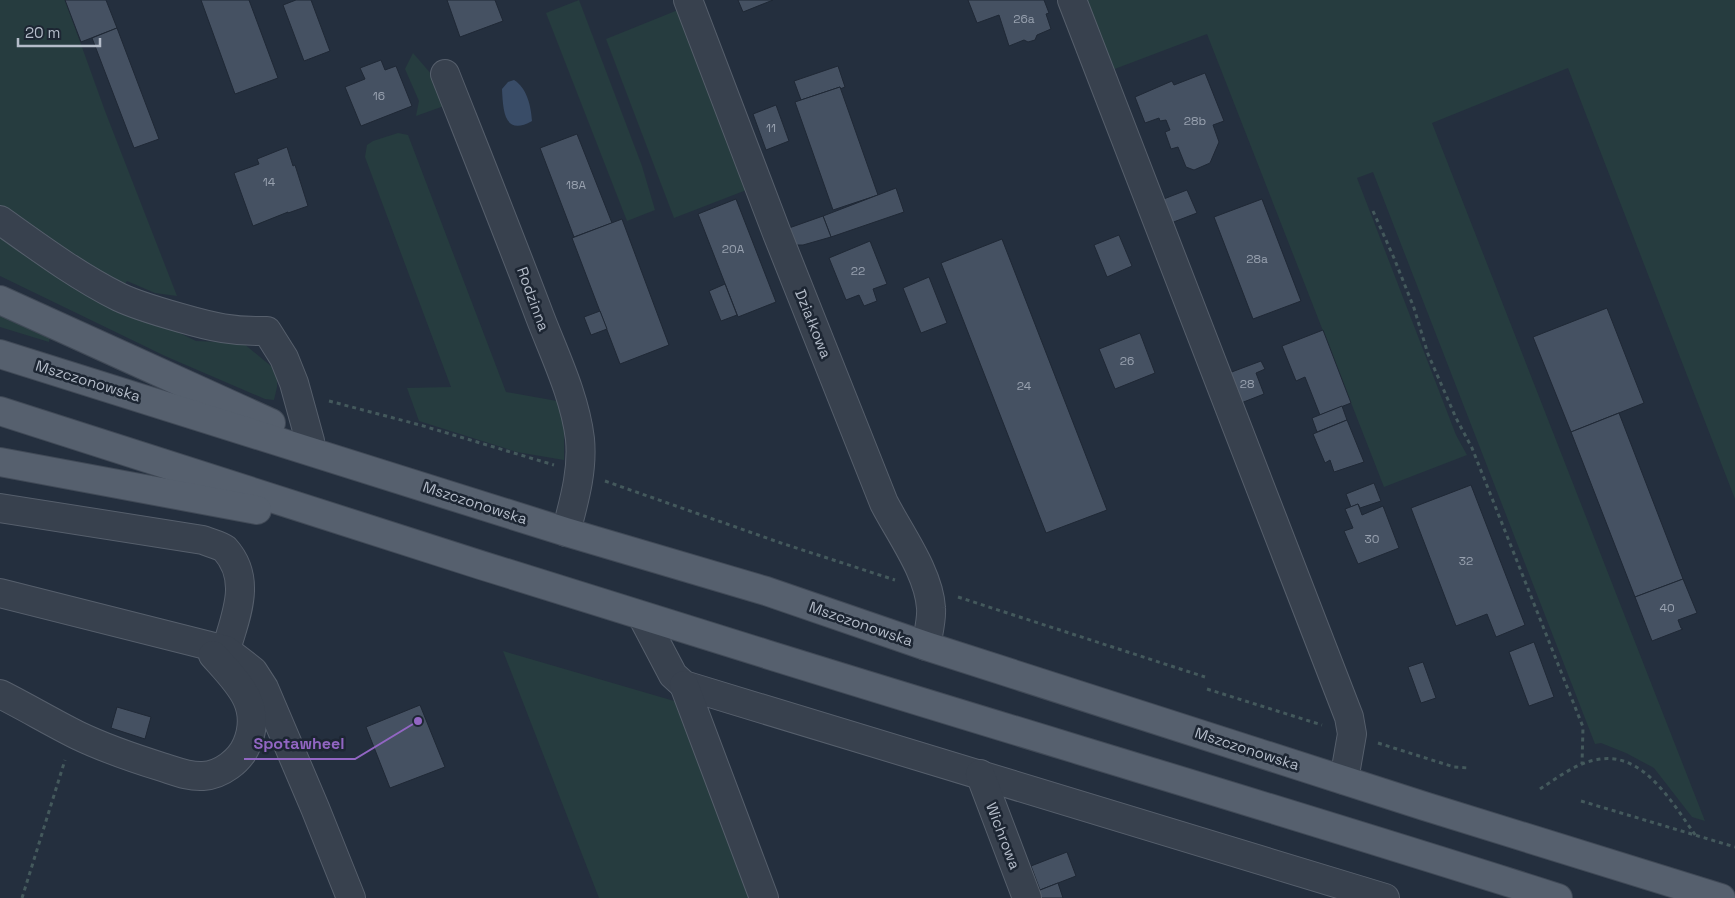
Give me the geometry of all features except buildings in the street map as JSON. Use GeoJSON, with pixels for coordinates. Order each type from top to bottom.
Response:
{"type":"FeatureCollection","features":[{"type":"Feature","properties":{"kind":"main road"},"geometry":{"type":"LineString","coordinates":[[0,300],[376,472]]}},
{"type":"Feature","properties":{"kind":"main road","name":"Mszczonowska"},"geometry":{"type":"LineString","coordinates":[[0,354],[566,532],[766,591],[926,646],[1721,898]]}},
{"type":"Feature","properties":{"kind":"main road"},"geometry":{"type":"LineString","coordinates":[[0,411],[369,531],[1558,898]]}},
{"type":"Feature","properties":{"kind":"main road"},"geometry":{"type":"LineString","coordinates":[[0,462],[369,531]]}},
{"type":"Feature","properties":{"kind":"street","name":"Działkowa"},"geometry":{"type":"LineString","coordinates":[[688,0],[776,231],[884,503],[903,535],[928,588],[931,609],[926,646]]}},
{"type":"Feature","properties":{"kind":"street"},"geometry":{"type":"LineString","coordinates":[[1072,0],[1350,716],[1352,734],[1344,780]]}},
{"type":"Feature","properties":{"kind":"street","name":"Rodzinna"},"geometry":{"type":"LineString","coordinates":[[445,74],[516,252],[577,421],[580,440],[579,472],[577,492],[566,532]]}},
{"type":"Feature","properties":{"kind":"street"},"geometry":{"type":"LineString","coordinates":[[0,220],[44,251],[120,298],[216,328],[243,332],[267,331],[284,358],[310,441]]}},
{"type":"Feature","properties":{"kind":"street"},"geometry":{"type":"LineString","coordinates":[[0,508],[203,540],[224,548],[237,569],[241,595],[217,648],[211,652],[243,691],[250,709],[251,734],[246,747],[238,758],[225,768],[212,775],[196,776],[170,770],[77,735],[0,694]]}},
{"type":"Feature","properties":{"kind":"street"},"geometry":{"type":"LineString","coordinates":[[0,593],[217,648],[253,671],[260,680],[351,898]]}},
{"type":"Feature","properties":{"kind":"street"},"geometry":{"type":"LineString","coordinates":[[642,616],[673,675],[684,685],[1385,898]]}},
{"type":"Feature","properties":{"kind":"street"},"geometry":{"type":"LineString","coordinates":[[684,685],[764,898]]}},
{"type":"Feature","properties":{"kind":"street","name":"Wichrowa"},"geometry":{"type":"LineString","coordinates":[[980,774],[1027,898]]}},
{"type":"Feature","properties":{"kind":"path"},"geometry":{"type":"LineString","coordinates":[[1373,211],[1414,308],[1428,354],[1456,418],[1472,448],[1583,727],[1582,764]]}},
{"type":"Feature","properties":{"kind":"path"},"geometry":{"type":"LineString","coordinates":[[296,393],[420,425],[579,472],[781,543],[1205,677]]}},
{"type":"Feature","properties":{"kind":"path"},"geometry":{"type":"LineString","coordinates":[[22,898],[34,865],[68,752],[77,735]]}},
{"type":"Feature","properties":{"kind":"path"},"geometry":{"type":"LineString","coordinates":[[1540,789],[1572,768],[1582,764],[1595,760],[1618,759],[1632,764],[1645,772],[1670,799],[1696,836]]}},
{"type":"Feature","properties":{"kind":"path"},"geometry":{"type":"LineString","coordinates":[[1581,801],[1735,848]]}},
{"type":"Feature","properties":{"kind":"green space"},"geometry":{"type":"Polygon","coordinates":[[[0,0],[65,0],[105,111],[177,296],[155,293],[127,281],[125,284],[73,257],[0,206],[0,0]]]}},
{"type":"Feature","properties":{"kind":"green space"},"geometry":{"type":"Polygon","coordinates":[[[579,0],[642,166],[655,210],[627,221],[546,13],[579,0]]]}},
{"type":"Feature","properties":{"kind":"green space"},"geometry":{"type":"Polygon","coordinates":[[[1084,0],[1735,0],[1735,499],[1568,68],[1432,123],[1705,821],[1692,817],[1654,768],[1626,753],[1601,743],[1595,744],[1373,172],[1357,178],[1456,435],[1467,455],[1384,487],[1207,34],[1112,70],[1084,0]]]}},
{"type":"Feature","properties":{"kind":"green space"},"geometry":{"type":"Polygon","coordinates":[[[678,10],[749,189],[674,218],[606,39],[678,10]]]}},
{"type":"Feature","properties":{"kind":"green space"},"geometry":{"type":"Polygon","coordinates":[[[413,53],[432,75],[444,106],[416,116],[419,101],[405,69],[413,53]]]}},
{"type":"Feature","properties":{"kind":"green space"},"geometry":{"type":"Polygon","coordinates":[[[398,133],[408,135],[506,392],[557,401],[564,419],[564,460],[517,452],[419,421],[407,388],[451,387],[365,157],[367,145],[373,141],[398,133]]]}},
{"type":"Feature","properties":{"kind":"green space"},"geometry":{"type":"Polygon","coordinates":[[[0,236],[153,320],[196,341],[243,343],[277,371],[277,387],[274,400],[265,399],[165,356],[0,276],[0,236]]]}},
{"type":"Feature","properties":{"kind":"green space"},"geometry":{"type":"Polygon","coordinates":[[[0,309],[51,332],[49,342],[0,327],[0,309]]]}},
{"type":"Feature","properties":{"kind":"green space"},"geometry":{"type":"Polygon","coordinates":[[[503,651],[681,703],[756,898],[599,898],[503,651]]]}},
{"type":"Feature","properties":{"kind":"water"},"geometry":{"type":"Polygon","coordinates":[[[514,80],[528,98],[532,121],[516,126],[507,119],[503,105],[502,89],[508,82],[514,80]]]}},
{"type":"Feature","properties":{"kind":"place","name":"Spotawheel"},"geometry":{"type":"Point","coordinates":[418,721]}}]}
